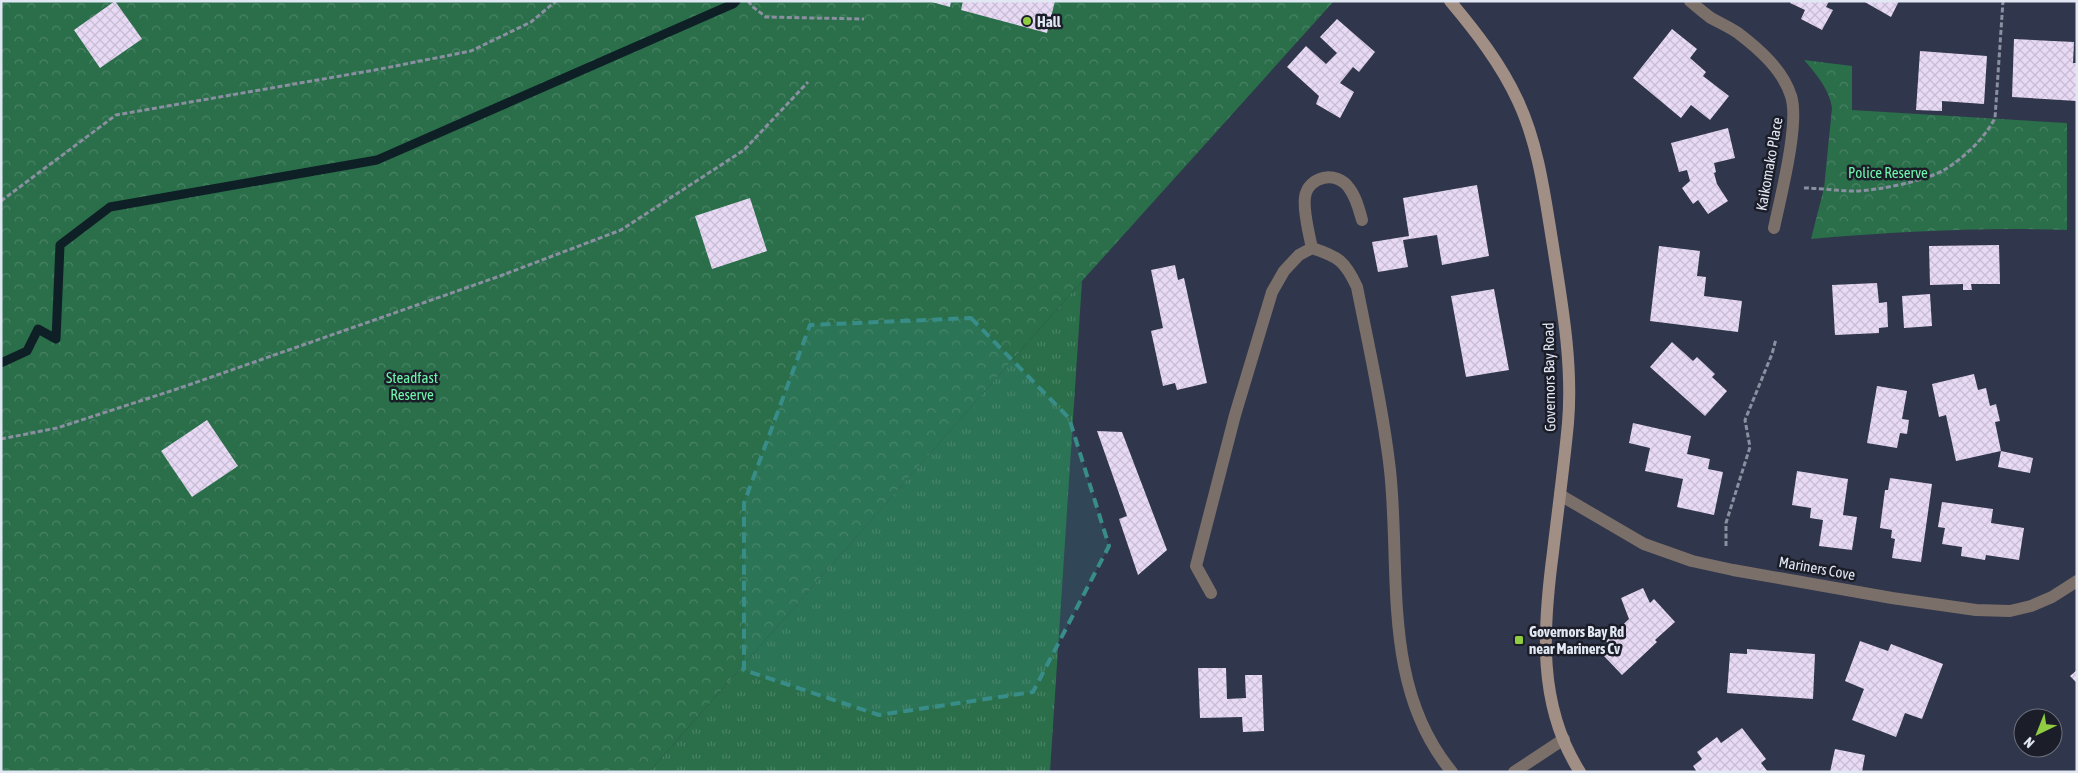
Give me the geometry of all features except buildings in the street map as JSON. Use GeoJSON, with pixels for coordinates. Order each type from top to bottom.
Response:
{"type":"FeatureCollection","features":[{"type":"Feature","properties":{"kind":"main road","name":"Governors Bay Road"},"geometry":{"type":"LineString","coordinates":[[1450,1],[1475,30],[1505,74],[1519,103],[1531,136],[1540,172],[1564,320],[1568,363],[1568,420],[1548,588],[1545,664],[1549,691],[1564,739],[1580,772]]}},
{"type":"Feature","properties":{"kind":"street","name":"Kaikomako Place"},"geometry":{"type":"LineString","coordinates":[[1690,1],[1711,18],[1737,33],[1772,63],[1784,80],[1792,97],[1794,113],[1783,188],[1774,228]]}},
{"type":"Feature","properties":{"kind":"street"},"geometry":{"type":"LineString","coordinates":[[1312,248],[1305,197],[1311,184],[1322,177],[1338,178],[1349,186],[1362,220]]}},
{"type":"Feature","properties":{"kind":"street"},"geometry":{"type":"LineString","coordinates":[[1211,593],[1196,566],[1250,364],[1272,292],[1284,271],[1299,255],[1312,248],[1335,256],[1349,270],[1357,287],[1386,437],[1390,475],[1398,626],[1404,668],[1410,695],[1419,721],[1437,754],[1452,772]]}},
{"type":"Feature","properties":{"kind":"street","name":"Mariners Cove"},"geometry":{"type":"LineString","coordinates":[[1560,495],[1644,544],[1692,561],[1892,598],[1976,610],[2010,611],[2032,606],[2052,597],[2077,580]]}},
{"type":"Feature","properties":{"kind":"street"},"geometry":{"type":"LineString","coordinates":[[1514,772],[1564,739]]}},
{"type":"Feature","properties":{"kind":"path"},"geometry":{"type":"LineString","coordinates":[[1,201],[116,115],[366,72],[471,51],[531,22],[556,1]]}},
{"type":"Feature","properties":{"kind":"path"},"geometry":{"type":"LineString","coordinates":[[748,1],[766,17],[864,19]]}},
{"type":"Feature","properties":{"kind":"path"},"geometry":{"type":"LineString","coordinates":[[1783,188],[1824,188],[1854,191],[1884,188],[1942,171],[1956,162],[1986,132],[1995,118],[2003,1]]}},
{"type":"Feature","properties":{"kind":"path"},"geometry":{"type":"LineString","coordinates":[[1,439],[57,428],[189,385],[482,283],[621,230],[744,150],[808,82]]}},
{"type":"Feature","properties":{"kind":"path"},"geometry":{"type":"LineString","coordinates":[[1726,568],[1726,523],[1750,447],[1745,420],[1772,354],[1776,339]]}},
{"type":"Feature","properties":{"kind":"highlighted area"},"geometry":{"type":"Polygon","coordinates":[[[971,318],[1069,418],[1109,546],[1033,692],[879,715],[744,670],[744,503],[810,325],[971,318]]]}},
{"type":"Feature","properties":{"kind":"green space","name":"Steadfast Reserve"},"geometry":{"type":"Polygon","coordinates":[[[1,1],[1334,1],[1082,281],[649,772],[1,772],[1,1]]]}},
{"type":"Feature","properties":{"kind":"green space","name":"Police Reserve"},"geometry":{"type":"Polygon","coordinates":[[[1804,60],[1852,66],[1852,110],[2067,123],[2067,230],[1939,231],[1811,239],[1824,188],[1832,108],[1825,88],[1804,60]]]}},
{"type":"Feature","properties":{"kind":"green space"},"geometry":{"type":"Polygon","coordinates":[[[1082,281],[1050,772],[649,772],[1082,281]]]}},
{"type":"Feature","properties":{"kind":"waterway"},"geometry":{"type":"LineString","coordinates":[[1,363],[27,351],[38,329],[56,339],[60,245],[110,207],[377,160],[733,4],[736,1]]}},
{"type":"Feature","properties":{"kind":"place","name":"Hall"},"geometry":{"type":"Point","coordinates":[1027,21]}},
{"type":"Feature","properties":{"kind":"place","name":"Governors Bay Rd near Mariners Cv"},"geometry":{"type":"Point","coordinates":[1519,640]}}]}
